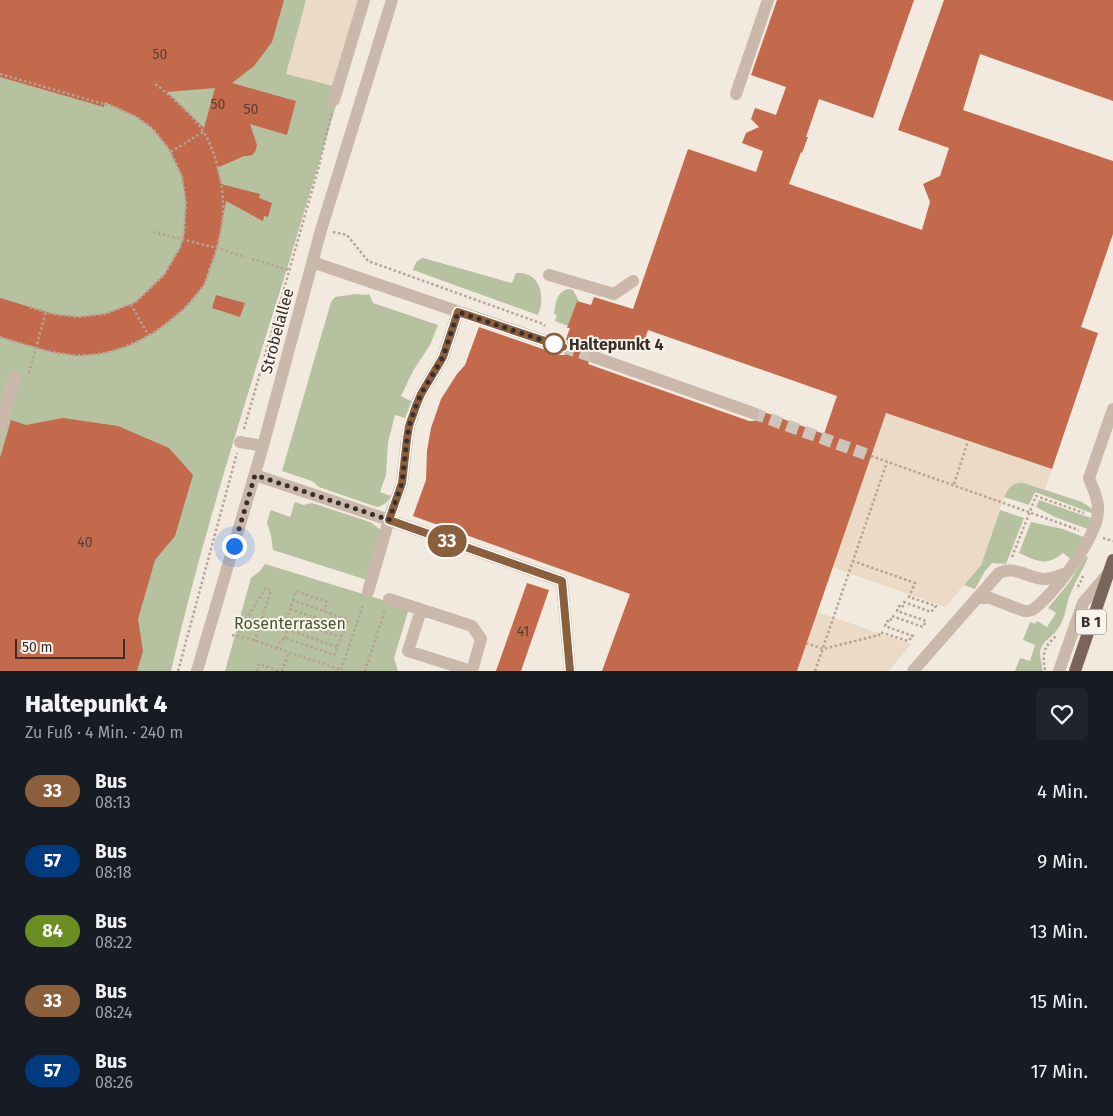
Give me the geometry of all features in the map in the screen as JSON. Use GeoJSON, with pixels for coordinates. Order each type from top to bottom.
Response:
{"type":"FeatureCollection","features":[{"type":"Feature","properties":{"kind":"main road","name":"B 1"},"geometry":{"type":"LineString","coordinates":[[1075,671],[1113,560]]}},
{"type":"Feature","properties":{"kind":"street"},"geometry":{"type":"LineString","coordinates":[[334,100],[364,0]]}},
{"type":"Feature","properties":{"kind":"street","name":"Strobelallee"},"geometry":{"type":"LineString","coordinates":[[198,671],[255,475],[321,230],[392,0]]}},
{"type":"Feature","properties":{"kind":"street"},"geometry":{"type":"LineString","coordinates":[[736,94],[768,0]]}},
{"type":"Feature","properties":{"kind":"street"},"geometry":{"type":"LineString","coordinates":[[312,262],[563,347]]}},
{"type":"Feature","properties":{"kind":"street"},"geometry":{"type":"LineString","coordinates":[[549,275],[614,294],[632,281]]}},
{"type":"Feature","properties":{"kind":"street"},"geometry":{"type":"LineString","coordinates":[[368,592],[402,483],[409,426],[421,394],[443,357],[458,312]]}},
{"type":"Feature","properties":{"kind":"street"},"geometry":{"type":"LineString","coordinates":[[594,357],[753,414]]}},
{"type":"Feature","properties":{"kind":"street"},"geometry":{"type":"LineString","coordinates":[[0,427],[4,401],[15,376]]}},
{"type":"Feature","properties":{"kind":"street"},"geometry":{"type":"LineString","coordinates":[[977,598],[990,598],[1028,612],[1035,608],[1052,591],[1083,550],[1098,518],[1098,501],[1089,478],[1113,409]]}},
{"type":"Feature","properties":{"kind":"street"},"geometry":{"type":"LineString","coordinates":[[240,442],[263,446]]}},
{"type":"Feature","properties":{"kind":"street"},"geometry":{"type":"LineString","coordinates":[[255,475],[562,581],[570,671]]}},
{"type":"Feature","properties":{"kind":"street"},"geometry":{"type":"LineString","coordinates":[[913,671],[1003,570],[1015,571],[1040,579],[1046,579],[1067,572]]}},
{"type":"Feature","properties":{"kind":"street"},"geometry":{"type":"LineString","coordinates":[[1059,671],[1083,604],[1108,574]]}},
{"type":"Feature","properties":{"kind":"street"},"geometry":{"type":"LineString","coordinates":[[389,599],[472,626],[480,639],[471,671],[408,650],[422,610]]}},
{"type":"Feature","properties":{"kind":"path"},"geometry":{"type":"LineString","coordinates":[[0,74],[117,108],[137,117],[153,129],[171,152],[182,176],[186,202],[184,234],[180,248],[164,275],[136,302],[105,314],[78,318],[29,307]]}},
{"type":"Feature","properties":{"kind":"path"},"geometry":{"type":"LineString","coordinates":[[0,337],[52,352],[79,356],[104,353],[128,346],[155,332],[185,308],[204,285],[217,248],[223,214],[221,185],[215,158],[206,137],[191,116],[153,82]]}},
{"type":"Feature","properties":{"kind":"path"},"geometry":{"type":"LineString","coordinates":[[178,671],[240,442],[319,166],[334,100]]}},
{"type":"Feature","properties":{"kind":"path"},"geometry":{"type":"LineString","coordinates":[[171,152],[202,132]]}},
{"type":"Feature","properties":{"kind":"path"},"geometry":{"type":"LineString","coordinates":[[321,230],[347,236],[368,261],[543,324],[548,330]]}},
{"type":"Feature","properties":{"kind":"path"},"geometry":{"type":"LineString","coordinates":[[153,232],[245,257]]}},
{"type":"Feature","properties":{"kind":"path"},"geometry":{"type":"LineString","coordinates":[[252,259],[289,270]]}},
{"type":"Feature","properties":{"kind":"path"},"geometry":{"type":"LineString","coordinates":[[131,304],[148,335]]}},
{"type":"Feature","properties":{"kind":"path"},"geometry":{"type":"LineString","coordinates":[[30,368],[46,312]]}},
{"type":"Feature","properties":{"kind":"path"},"geometry":{"type":"LineString","coordinates":[[953,485],[968,441]]}},
{"type":"Feature","properties":{"kind":"path"},"geometry":{"type":"LineString","coordinates":[[871,456],[1060,523]]}},
{"type":"Feature","properties":{"kind":"path"},"geometry":{"type":"LineString","coordinates":[[815,671],[887,462]]}},
{"type":"Feature","properties":{"kind":"path"},"geometry":{"type":"LineString","coordinates":[[1008,570],[1036,496],[1098,518]]}},
{"type":"Feature","properties":{"kind":"path"},"geometry":{"type":"LineString","coordinates":[[806,643],[823,648],[879,635],[880,632],[908,641],[913,636],[885,626],[887,621],[890,622],[892,616],[923,627],[926,621],[897,611],[899,606],[902,608],[904,602],[932,612],[936,606],[909,597],[915,583],[853,561]]}},
{"type":"Feature","properties":{"kind":"path"},"geometry":{"type":"LineString","coordinates":[[235,625],[241,627],[266,588],[271,590],[255,641]]}},
{"type":"Feature","properties":{"kind":"path"},"geometry":{"type":"LineString","coordinates":[[276,648],[285,638],[287,629],[284,626],[296,591],[327,602],[324,611]]}},
{"type":"Feature","properties":{"kind":"path"},"geometry":{"type":"LineString","coordinates":[[232,635],[341,670],[368,592]]}},
{"type":"Feature","properties":{"kind":"path"},"geometry":{"type":"LineString","coordinates":[[365,671],[389,599]]}},
{"type":"Feature","properties":{"kind":"path"},"geometry":{"type":"LineString","coordinates":[[285,638],[334,655],[348,620],[293,600]]}},
{"type":"Feature","properties":{"kind":"path"},"geometry":{"type":"LineString","coordinates":[[290,609],[344,628]]}},
{"type":"Feature","properties":{"kind":"path"},"geometry":{"type":"LineString","coordinates":[[287,618],[341,637]]}},
{"type":"Feature","properties":{"kind":"path"},"geometry":{"type":"LineString","coordinates":[[287,629],[337,648]]}},
{"type":"Feature","properties":{"kind":"path"},"geometry":{"type":"LineString","coordinates":[[257,671],[259,664],[281,671],[289,652]]}},
{"type":"Feature","properties":{"kind":"green space"},"geometry":{"type":"Polygon","coordinates":[[[0,0],[367,0],[306,207],[224,472],[196,571],[171,671],[0,671],[0,0]]]}},
{"type":"Feature","properties":{"kind":"green space"},"geometry":{"type":"Polygon","coordinates":[[[423,258],[512,283],[516,273],[524,273],[531,276],[536,280],[541,293],[538,315],[413,270],[417,261],[423,258]]]}},
{"type":"Feature","properties":{"kind":"green space"},"geometry":{"type":"Polygon","coordinates":[[[569,289],[573,290],[579,301],[577,301],[568,326],[555,321],[557,315],[554,314],[559,295],[561,292],[569,289]]]}},
{"type":"Feature","properties":{"kind":"green space"},"geometry":{"type":"Polygon","coordinates":[[[369,294],[373,303],[438,325],[430,345],[413,371],[401,396],[411,401],[405,418],[395,415],[388,442],[386,475],[380,492],[391,496],[385,503],[377,507],[319,487],[312,481],[282,471],[331,302],[335,297],[369,294]]]}},
{"type":"Feature","properties":{"kind":"green space"},"geometry":{"type":"Polygon","coordinates":[[[1021,482],[1082,502],[1091,508],[1094,514],[1035,492],[1029,505],[1004,497],[1010,486],[1021,482]]]}},
{"type":"Feature","properties":{"kind":"green space"},"geometry":{"type":"Polygon","coordinates":[[[1039,500],[1091,518],[1088,529],[1055,517],[1036,507],[1039,500]]]}},
{"type":"Feature","properties":{"kind":"green space"},"geometry":{"type":"Polygon","coordinates":[[[295,502],[303,505],[312,503],[370,522],[381,530],[367,580],[273,550],[267,522],[271,510],[290,517],[295,502]]]}},
{"type":"Feature","properties":{"kind":"green space"},"geometry":{"type":"Polygon","coordinates":[[[1000,510],[1024,518],[1006,564],[992,563],[975,589],[964,585],[981,565],[1000,510]]]}},
{"type":"Feature","properties":{"kind":"green space"},"geometry":{"type":"Polygon","coordinates":[[[1031,522],[1063,529],[1086,538],[1072,560],[1063,553],[1052,560],[1037,560],[1019,553],[1031,522]]]}},
{"type":"Feature","properties":{"kind":"green space"},"geometry":{"type":"Polygon","coordinates":[[[1086,556],[1088,558],[1071,592],[1061,624],[1041,648],[1042,671],[1015,671],[1020,658],[1030,661],[1035,645],[1023,640],[1030,622],[1035,624],[1037,621],[1047,627],[1056,613],[1048,608],[1068,584],[1086,556]]]}},
{"type":"Feature","properties":{"kind":"green space","name":"Rosenterrassen"},"geometry":{"type":"Polygon","coordinates":[[[265,564],[409,608],[394,658],[398,671],[225,671],[251,578],[265,564]]]}},
{"type":"Feature","properties":{"kind":"shaded area"},"geometry":{"type":"Polygon","coordinates":[[[306,0],[369,0],[341,88],[286,74],[306,0]]]}},
{"type":"Feature","properties":{"kind":"shaded area"},"geometry":{"type":"Polygon","coordinates":[[[886,413],[1052,469],[1045,489],[1022,482],[1014,484],[1009,488],[1004,497],[981,565],[945,607],[832,567],[886,413]]]}},
{"type":"Feature","properties":{"kind":"shaded area"},"geometry":{"type":"Polygon","coordinates":[[[817,612],[911,644],[889,671],[797,671],[817,612]]]}},
{"type":"Feature","properties":{"kind":"building"},"geometry":{"type":"Polygon","coordinates":[[[0,0],[284,0],[272,42],[254,66],[232,83],[296,101],[287,135],[250,124],[257,145],[255,152],[252,155],[244,156],[217,168],[221,184],[260,194],[259,198],[272,203],[268,217],[264,216],[263,221],[226,201],[217,248],[204,285],[185,308],[155,332],[128,346],[104,353],[79,356],[52,352],[0,337],[0,298],[53,314],[78,317],[105,314],[136,302],[164,275],[180,248],[184,234],[186,202],[182,176],[169,149],[153,129],[137,117],[105,102],[104,107],[0,77],[0,0]],[[215,88],[167,92],[204,128],[215,88]]]}},
{"type":"Feature","properties":{"kind":"building"},"geometry":{"type":"Polygon","coordinates":[[[777,0],[914,0],[873,118],[819,99],[806,137],[808,137],[789,184],[922,230],[930,202],[923,184],[940,176],[949,148],[898,130],[944,0],[1113,0],[1113,101],[980,54],[963,110],[1113,161],[1113,234],[1081,327],[1098,333],[1052,469],[886,413],[797,671],[602,671],[630,594],[413,516],[426,480],[427,451],[431,428],[441,399],[465,365],[479,327],[564,355],[569,353],[571,349],[566,339],[570,328],[567,328],[577,301],[591,305],[594,297],[633,309],[688,149],[756,172],[763,151],[742,143],[746,133],[759,127],[751,119],[755,108],[776,115],[786,87],[751,75],[777,0]],[[648,330],[642,349],[606,343],[600,350],[593,349],[588,351],[586,358],[588,364],[749,421],[758,419],[761,411],[824,434],[837,396],[648,330]]]}},
{"type":"Feature","properties":{"kind":"building"},"geometry":{"type":"Polygon","coordinates":[[[216,295],[245,303],[240,317],[212,308],[216,295]]]}},
{"type":"Feature","properties":{"kind":"building"},"geometry":{"type":"Polygon","coordinates":[[[63,418],[118,426],[169,448],[193,475],[175,536],[155,560],[138,619],[143,651],[137,671],[0,671],[0,458],[11,420],[26,425],[63,418]]]}},
{"type":"Feature","properties":{"kind":"building"},"geometry":{"type":"Polygon","coordinates":[[[527,583],[549,590],[521,671],[496,671],[527,583]]]}},
{"type":"Feature","properties":{"kind":"tunnel"},"geometry":{"type":"LineString","coordinates":[[563,347],[594,357]]}},
{"type":"Feature","properties":{"kind":"tunnel"},"geometry":{"type":"LineString","coordinates":[[753,413],[871,456]]}},
{"type":"Feature","properties":{"kind":"bus line","name":"33"},"geometry":{"type":"LineString","coordinates":[[563,347],[458,312],[443,357],[421,394],[409,426],[404,475],[389,520],[562,581],[570,671]]}},
{"type":"Feature","properties":{"kind":"place","name":"Haltepunkt 4"},"geometry":{"type":"Point","coordinates":[554,344]}},
{"type":"Feature","properties":{"kind":"route"},"geometry":{"type":"LineString","coordinates":[[234,546],[255,475],[389,520],[404,475],[409,426],[421,394],[443,357],[458,312],[554,344]]}}]}
